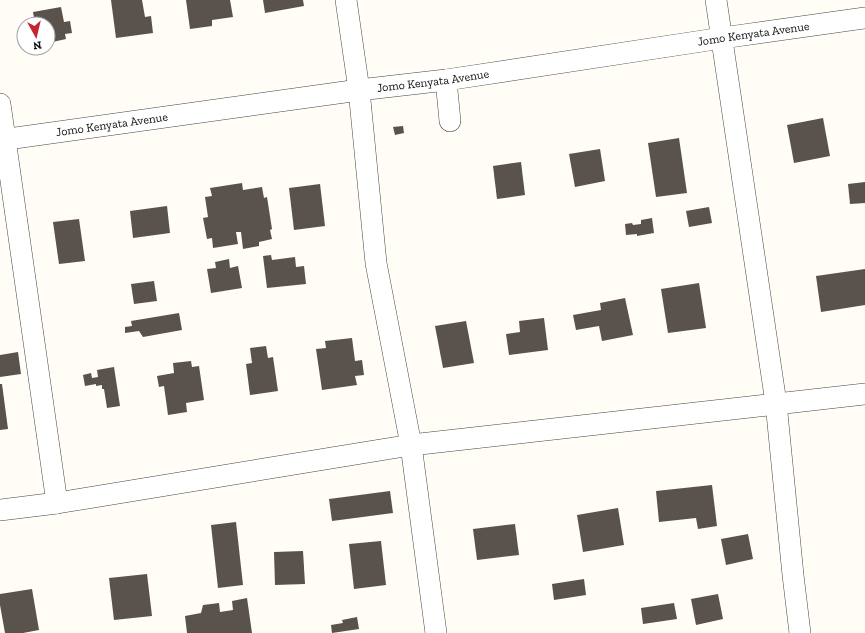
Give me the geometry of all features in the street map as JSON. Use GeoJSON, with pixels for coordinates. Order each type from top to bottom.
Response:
{"type":"FeatureCollection","features":[{"type":"Feature","properties":{"kind":"street"},"geometry":{"type":"LineString","coordinates":[[346,0],[359,90],[376,263],[411,445],[436,633]]}},
{"type":"Feature","properties":{"kind":"street"},"geometry":{"type":"LineString","coordinates":[[716,0],[776,403],[800,633]]}},
{"type":"Feature","properties":{"kind":"street","name":"Jomo Kenyata Avenue"},"geometry":{"type":"LineString","coordinates":[[2,139],[359,90],[446,80],[865,18]]}},
{"type":"Feature","properties":{"kind":"street"},"geometry":{"type":"LineString","coordinates":[[446,80],[450,121]]}},
{"type":"Feature","properties":{"kind":"street"},"geometry":{"type":"LineString","coordinates":[[0,104],[2,139],[57,502]]}},
{"type":"Feature","properties":{"kind":"street"},"geometry":{"type":"LineString","coordinates":[[0,510],[411,445],[865,394]]}},
{"type":"Feature","properties":{"kind":"building"},"geometry":{"type":"Polygon","coordinates":[[[111,0],[142,0],[145,17],[151,16],[153,33],[116,38],[111,0]]]}},
{"type":"Feature","properties":{"kind":"building"},"geometry":{"type":"Polygon","coordinates":[[[186,0],[230,0],[233,17],[212,20],[212,26],[190,29],[186,0]]]}},
{"type":"Feature","properties":{"kind":"building"},"geometry":{"type":"Polygon","coordinates":[[[263,0],[303,0],[304,6],[265,13],[263,0]]]}},
{"type":"Feature","properties":{"kind":"building"},"geometry":{"type":"Polygon","coordinates":[[[61,7],[64,22],[70,21],[72,33],[65,34],[66,39],[56,41],[56,16],[34,16],[33,12],[61,7]]]}},
{"type":"Feature","properties":{"kind":"building"},"geometry":{"type":"Polygon","coordinates":[[[823,118],[830,156],[794,163],[787,125],[823,118]]]}},
{"type":"Feature","properties":{"kind":"building"},"geometry":{"type":"Polygon","coordinates":[[[403,126],[404,133],[395,135],[393,127],[403,126]]]}},
{"type":"Feature","properties":{"kind":"building"},"geometry":{"type":"Polygon","coordinates":[[[679,138],[687,193],[656,197],[648,143],[679,138]]]}},
{"type":"Feature","properties":{"kind":"building"},"geometry":{"type":"Polygon","coordinates":[[[600,149],[605,181],[575,187],[569,154],[600,149]]]}},
{"type":"Feature","properties":{"kind":"building"},"geometry":{"type":"Polygon","coordinates":[[[521,162],[525,195],[497,199],[493,166],[521,162]]]}},
{"type":"Feature","properties":{"kind":"building"},"geometry":{"type":"Polygon","coordinates":[[[865,182],[865,203],[850,204],[848,184],[865,182]]]}},
{"type":"Feature","properties":{"kind":"building"},"geometry":{"type":"Polygon","coordinates":[[[242,183],[243,190],[262,187],[264,198],[267,197],[272,239],[259,242],[259,246],[243,249],[241,232],[236,232],[238,244],[213,248],[212,238],[207,239],[203,218],[208,217],[205,197],[212,196],[210,188],[242,183]]]}},
{"type":"Feature","properties":{"kind":"building"},"geometry":{"type":"Polygon","coordinates":[[[320,184],[325,226],[294,230],[289,188],[320,184]]]}},
{"type":"Feature","properties":{"kind":"building"},"geometry":{"type":"Polygon","coordinates":[[[167,206],[170,233],[133,238],[130,211],[167,206]]]}},
{"type":"Feature","properties":{"kind":"building"},"geometry":{"type":"Polygon","coordinates":[[[709,207],[712,223],[689,227],[686,211],[709,207]]]}},
{"type":"Feature","properties":{"kind":"building"},"geometry":{"type":"Polygon","coordinates":[[[652,218],[654,233],[637,236],[637,234],[626,235],[625,224],[641,224],[641,220],[652,218]]]}},
{"type":"Feature","properties":{"kind":"building"},"geometry":{"type":"Polygon","coordinates":[[[79,219],[85,261],[59,264],[53,222],[79,219]]]}},
{"type":"Feature","properties":{"kind":"building"},"geometry":{"type":"Polygon","coordinates":[[[271,255],[272,260],[295,257],[296,267],[304,266],[306,284],[267,288],[263,256],[271,255]]]}},
{"type":"Feature","properties":{"kind":"building"},"geometry":{"type":"Polygon","coordinates":[[[229,259],[230,268],[238,266],[242,288],[211,293],[207,269],[216,268],[215,262],[229,259]]]}},
{"type":"Feature","properties":{"kind":"building"},"geometry":{"type":"Polygon","coordinates":[[[865,269],[865,305],[821,312],[816,276],[865,269]]]}},
{"type":"Feature","properties":{"kind":"building"},"geometry":{"type":"Polygon","coordinates":[[[154,281],[157,301],[134,304],[131,284],[154,281]]]}},
{"type":"Feature","properties":{"kind":"building"},"geometry":{"type":"Polygon","coordinates":[[[699,283],[706,328],[668,333],[661,289],[699,283]]]}},
{"type":"Feature","properties":{"kind":"building"},"geometry":{"type":"Polygon","coordinates":[[[625,298],[633,335],[602,341],[599,326],[576,330],[573,315],[601,310],[600,303],[625,298]]]}},
{"type":"Feature","properties":{"kind":"building"},"geometry":{"type":"Polygon","coordinates":[[[179,313],[182,330],[143,337],[139,331],[125,333],[125,327],[132,326],[131,321],[179,313]]]}},
{"type":"Feature","properties":{"kind":"building"},"geometry":{"type":"Polygon","coordinates":[[[544,318],[548,350],[509,355],[506,334],[520,332],[519,321],[544,318]]]}},
{"type":"Feature","properties":{"kind":"building"},"geometry":{"type":"Polygon","coordinates":[[[466,321],[474,363],[443,368],[435,326],[466,321]]]}},
{"type":"Feature","properties":{"kind":"building"},"geometry":{"type":"Polygon","coordinates":[[[352,338],[355,361],[362,360],[364,375],[355,376],[357,385],[322,390],[316,349],[326,348],[325,341],[352,338]]]}},
{"type":"Feature","properties":{"kind":"building"},"geometry":{"type":"Polygon","coordinates":[[[266,346],[268,358],[273,357],[278,391],[250,395],[246,364],[252,363],[250,348],[266,346]]]}},
{"type":"Feature","properties":{"kind":"building"},"geometry":{"type":"Polygon","coordinates":[[[18,352],[21,374],[0,377],[0,355],[18,352]]]}},
{"type":"Feature","properties":{"kind":"building"},"geometry":{"type":"Polygon","coordinates":[[[191,361],[192,367],[199,366],[204,400],[186,403],[187,412],[168,415],[164,386],[159,387],[157,376],[174,373],[173,363],[191,361]]]}},
{"type":"Feature","properties":{"kind":"building"},"geometry":{"type":"Polygon","coordinates":[[[114,367],[120,406],[107,408],[102,385],[96,386],[96,384],[85,386],[83,375],[91,373],[92,378],[98,377],[97,370],[114,367]]]}},
{"type":"Feature","properties":{"kind":"building"},"geometry":{"type":"Polygon","coordinates":[[[0,384],[2,384],[8,429],[0,430],[0,384]]]}},
{"type":"Feature","properties":{"kind":"building"},"geometry":{"type":"Polygon","coordinates":[[[712,485],[717,526],[698,529],[696,518],[659,522],[656,491],[712,485]]]}},
{"type":"Feature","properties":{"kind":"building"},"geometry":{"type":"Polygon","coordinates":[[[390,491],[393,513],[332,521],[329,499],[390,491]]]}},
{"type":"Feature","properties":{"kind":"building"},"geometry":{"type":"Polygon","coordinates":[[[618,508],[624,545],[583,552],[577,515],[618,508]]]}},
{"type":"Feature","properties":{"kind":"building"},"geometry":{"type":"Polygon","coordinates":[[[236,522],[243,585],[218,588],[211,525],[236,522]]]}},
{"type":"Feature","properties":{"kind":"building"},"geometry":{"type":"Polygon","coordinates":[[[515,524],[519,555],[477,560],[473,529],[515,524]]]}},
{"type":"Feature","properties":{"kind":"building"},"geometry":{"type":"Polygon","coordinates":[[[748,534],[753,559],[726,565],[721,539],[748,534]]]}},
{"type":"Feature","properties":{"kind":"building"},"geometry":{"type":"Polygon","coordinates":[[[381,541],[386,585],[354,589],[349,544],[381,541]]]}},
{"type":"Feature","properties":{"kind":"building"},"geometry":{"type":"Polygon","coordinates":[[[303,551],[305,584],[275,585],[274,552],[303,551]]]}},
{"type":"Feature","properties":{"kind":"building"},"geometry":{"type":"Polygon","coordinates":[[[147,574],[152,616],[114,620],[109,578],[147,574]]]}},
{"type":"Feature","properties":{"kind":"building"},"geometry":{"type":"Polygon","coordinates":[[[584,579],[586,595],[554,600],[552,584],[584,579]]]}},
{"type":"Feature","properties":{"kind":"building"},"geometry":{"type":"Polygon","coordinates":[[[32,589],[39,630],[23,633],[5,633],[0,605],[0,594],[32,589]]]}},
{"type":"Feature","properties":{"kind":"building"},"geometry":{"type":"Polygon","coordinates":[[[718,594],[723,619],[696,625],[691,599],[718,594]]]}},
{"type":"Feature","properties":{"kind":"building"},"geometry":{"type":"Polygon","coordinates":[[[247,598],[252,633],[187,633],[185,616],[201,613],[203,605],[219,603],[220,612],[233,610],[232,601],[247,598]]]}},
{"type":"Feature","properties":{"kind":"building"},"geometry":{"type":"Polygon","coordinates":[[[674,603],[677,619],[643,624],[641,608],[674,603]]]}},
{"type":"Feature","properties":{"kind":"building"},"geometry":{"type":"Polygon","coordinates":[[[357,617],[359,629],[332,633],[331,625],[343,623],[342,620],[357,617]]]}}]}
